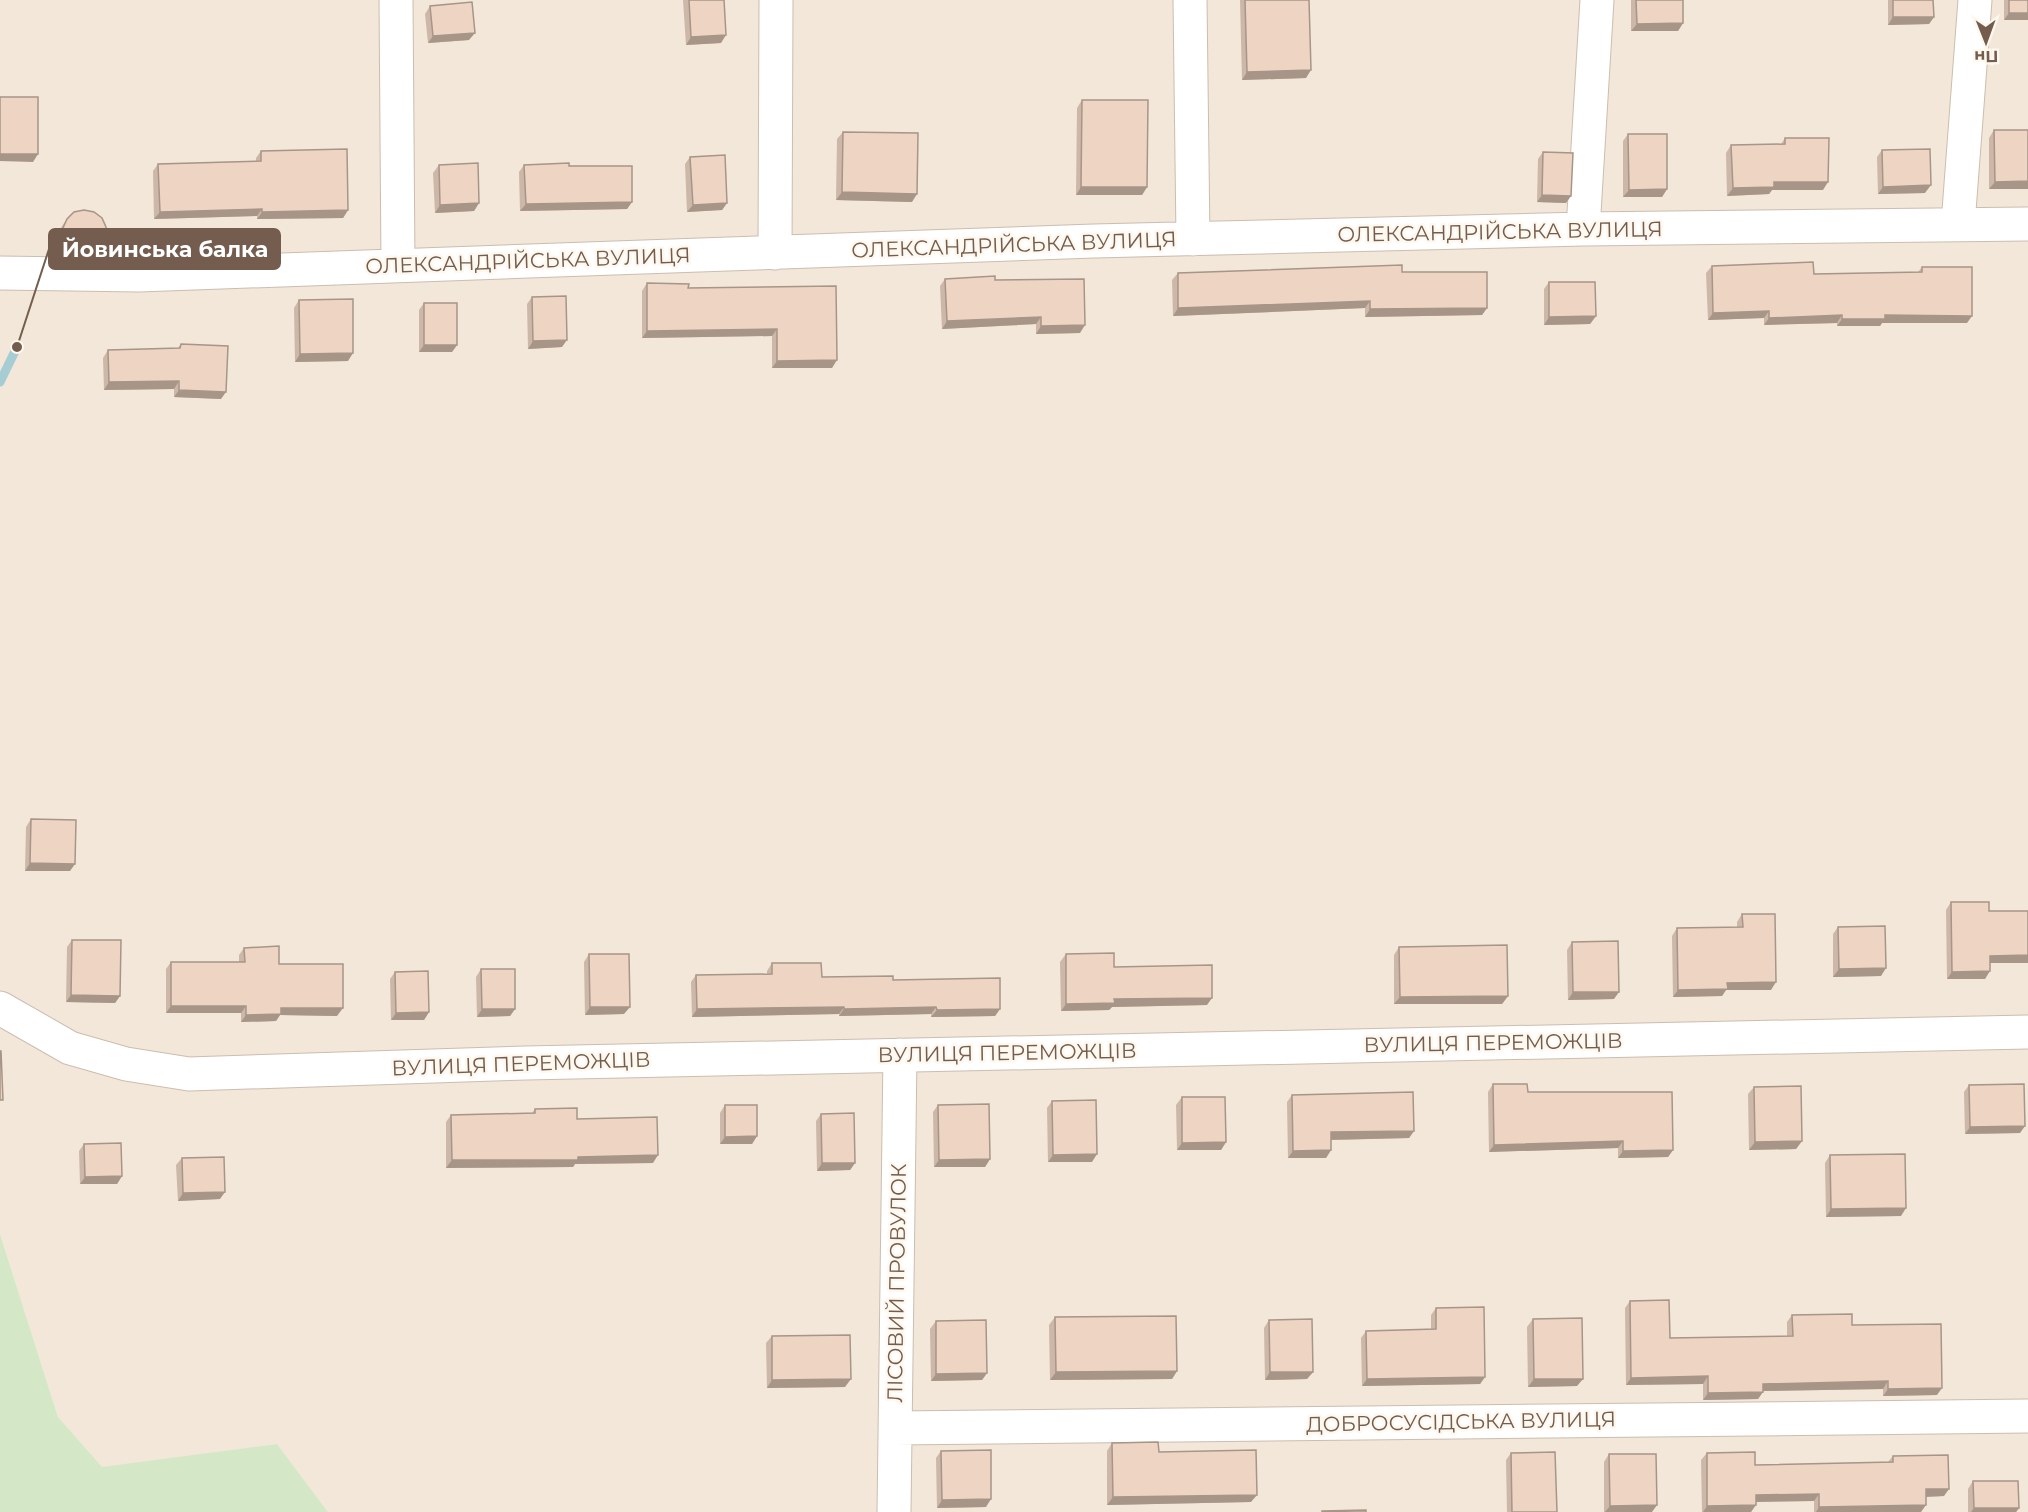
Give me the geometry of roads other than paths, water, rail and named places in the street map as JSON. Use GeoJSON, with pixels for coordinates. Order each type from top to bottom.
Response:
{"type":"FeatureCollection","features":[{"type":"Feature","properties":{"kind":"street"},"geometry":{"type":"LineString","coordinates":[[396,0],[398,265]]}},
{"type":"Feature","properties":{"kind":"street"},"geometry":{"type":"LineString","coordinates":[[776,0],[776,253]]}},
{"type":"Feature","properties":{"kind":"street"},"geometry":{"type":"LineString","coordinates":[[1190,0],[1193,239]]}},
{"type":"Feature","properties":{"kind":"street"},"geometry":{"type":"LineString","coordinates":[[1583,229],[1597,0]]}},
{"type":"Feature","properties":{"kind":"street"},"geometry":{"type":"LineString","coordinates":[[1958,224],[1975,0]]}},
{"type":"Feature","properties":{"kind":"street","name":"ОЛЕКСАНДРІЙСЬКА ВУЛИЦЯ"},"geometry":{"type":"LineString","coordinates":[[0,273],[139,275],[1193,239],[1583,229],[2028,224]]}},
{"type":"Feature","properties":{"kind":"street","name":"ВУЛИЦЯ ПЕРЕМОЖЦІВ"},"geometry":{"type":"LineString","coordinates":[[0,1008],[70,1048],[126,1064],[189,1074],[514,1063],[2028,1032]]}},
{"type":"Feature","properties":{"kind":"street","name":"ЛІСОВИЙ ПРОВУЛОК"},"geometry":{"type":"LineString","coordinates":[[894,1512],[900,1055]]}},
{"type":"Feature","properties":{"kind":"street","name":"ДОБРОСУСІДСЬКА ВУЛИЦЯ"},"geometry":{"type":"LineString","coordinates":[[895,1428],[2028,1416]]}},
{"type":"Feature","properties":{"kind":"waterway"},"geometry":{"type":"LineString","coordinates":[[0,382],[17,347]]}},
{"type":"Feature","properties":{"kind":"place","name":"Йовинська балка"},"geometry":{"type":"Point","coordinates":[17,347]}}]}
